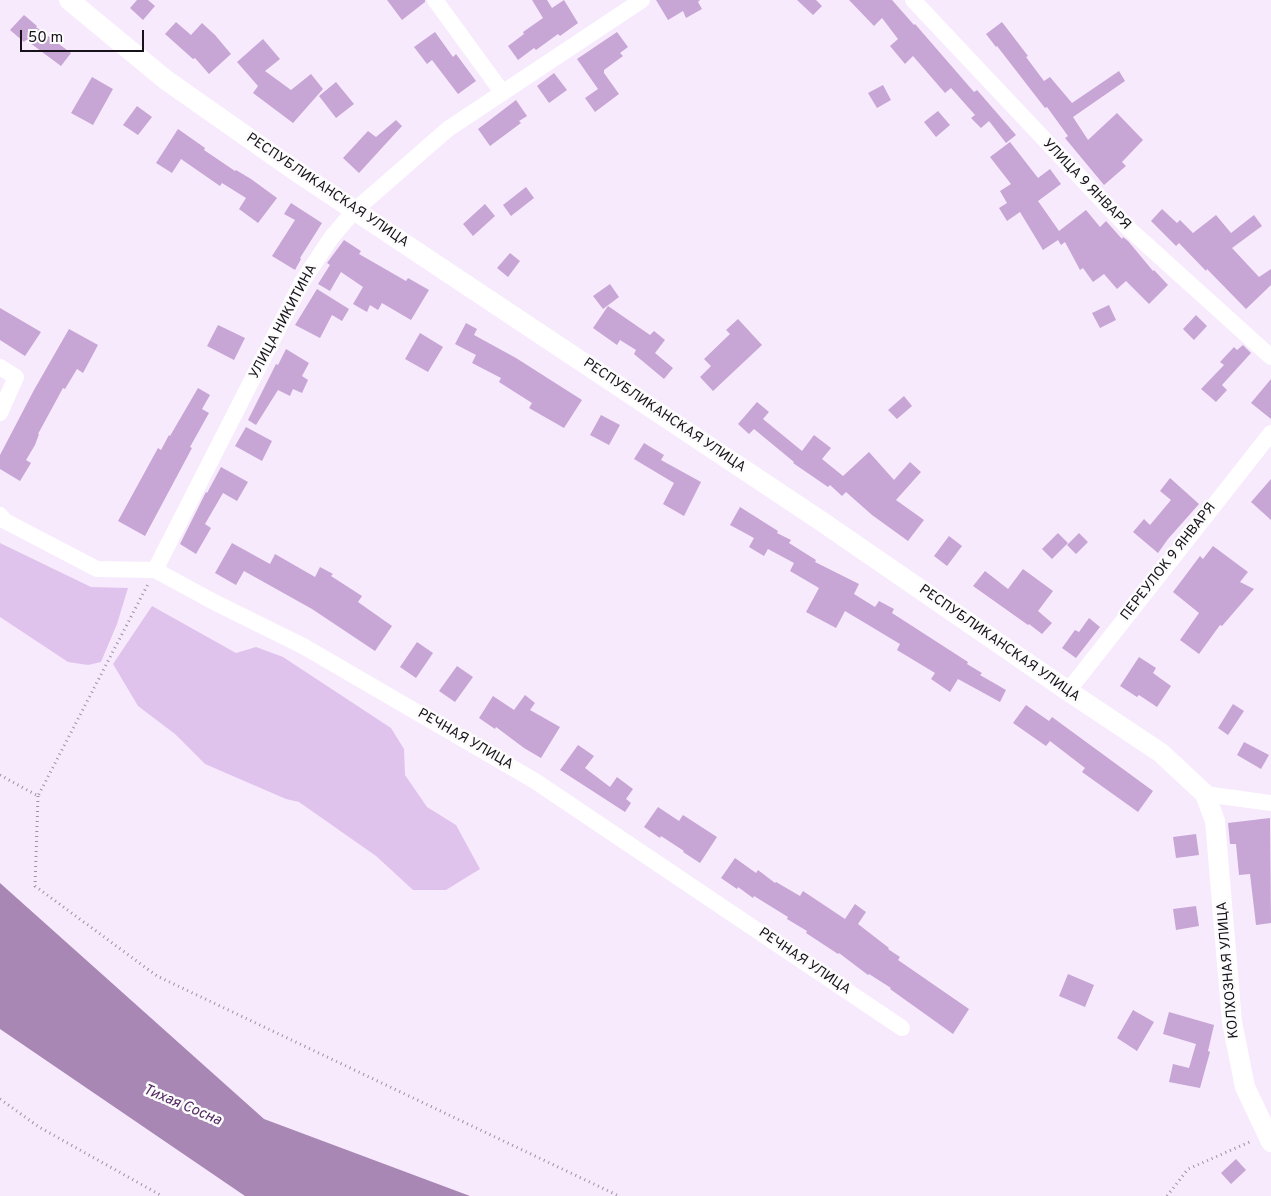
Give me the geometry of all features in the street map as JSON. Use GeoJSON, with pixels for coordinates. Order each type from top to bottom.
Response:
{"type":"FeatureCollection","features":[{"type":"Feature","properties":{"kind":"street","name":"РЕСПУБЛИКАНСКАЯ УЛИЦА"},"geometry":{"type":"LineString","coordinates":[[69,0],[166,80],[354,211],[813,516],[1161,753],[1205,794]]}},
{"type":"Feature","properties":{"kind":"street"},"geometry":{"type":"LineString","coordinates":[[435,0],[502,92]]}},
{"type":"Feature","properties":{"kind":"street","name":"УЛИЦА НИКИТИНА"},"geometry":{"type":"LineString","coordinates":[[155,570],[302,282],[331,238],[354,211],[448,129],[642,0]]}},
{"type":"Feature","properties":{"kind":"street","name":"УЛИЦА 9 ЯНВАРЯ"},"geometry":{"type":"LineString","coordinates":[[913,0],[1127,228],[1271,358]]}},
{"type":"Feature","properties":{"kind":"street"},"geometry":{"type":"LineString","coordinates":[[0,367],[16,377],[0,412]]}},
{"type":"Feature","properties":{"kind":"street","name":"ПЕРЕУЛОК 9 ЯНВАРЯ"},"geometry":{"type":"LineString","coordinates":[[1068,691],[1271,433]]}},
{"type":"Feature","properties":{"kind":"street","name":"РЕЧНАЯ УЛИЦА"},"geometry":{"type":"LineString","coordinates":[[0,515],[5,521],[97,569],[155,570],[214,602],[303,646],[535,780],[902,1028]]}},
{"type":"Feature","properties":{"kind":"street"},"geometry":{"type":"LineString","coordinates":[[1205,794],[1271,803]]}},
{"type":"Feature","properties":{"kind":"street","name":"КОЛХОЗНАЯ УЛИЦА"},"geometry":{"type":"LineString","coordinates":[[1205,794],[1215,821],[1232,1022],[1245,1087],[1269,1138]]}},
{"type":"Feature","properties":{"kind":"path"},"geometry":{"type":"LineString","coordinates":[[155,570],[38,796],[35,886],[157,976],[619,1196]]}},
{"type":"Feature","properties":{"kind":"path"},"geometry":{"type":"LineString","coordinates":[[0,775],[38,796]]}},
{"type":"Feature","properties":{"kind":"path"},"geometry":{"type":"LineString","coordinates":[[0,1099],[39,1127],[162,1196]]}},
{"type":"Feature","properties":{"kind":"path"},"geometry":{"type":"LineString","coordinates":[[1167,1196],[1188,1169],[1269,1138]]}},
{"type":"Feature","properties":{"kind":"shaded area"},"geometry":{"type":"Polygon","coordinates":[[[0,543],[91,587],[128,588],[117,624],[101,662],[88,665],[68,662],[0,617],[0,543]]]}},
{"type":"Feature","properties":{"kind":"shaded area"},"geometry":{"type":"Polygon","coordinates":[[[152,606],[236,653],[256,647],[283,657],[391,728],[404,749],[405,775],[427,807],[456,825],[480,869],[446,890],[413,890],[376,856],[299,802],[286,799],[205,764],[175,734],[138,706],[113,664],[152,606]]]}},
{"type":"Feature","properties":{"kind":"water","name":"Тихая Сосна"},"geometry":{"type":"Polygon","coordinates":[[[0,883],[264,1119],[470,1196],[245,1196],[0,1029],[0,883]]]}},
{"type":"Feature","properties":{"kind":"building"},"geometry":{"type":"Polygon","coordinates":[[[137,0],[148,0],[155,6],[143,20],[130,8],[137,0]]]}},
{"type":"Feature","properties":{"kind":"building"},"geometry":{"type":"Polygon","coordinates":[[[387,0],[425,0],[425,2],[402,20],[387,0]]]}},
{"type":"Feature","properties":{"kind":"building"},"geometry":{"type":"Polygon","coordinates":[[[532,0],[547,0],[552,8],[564,0],[578,23],[560,36],[558,34],[536,50],[534,48],[518,60],[508,46],[524,34],[523,32],[543,18],[532,0]]]}},
{"type":"Feature","properties":{"kind":"building"},"geometry":{"type":"Polygon","coordinates":[[[656,0],[700,0],[698,2],[702,9],[686,18],[683,11],[668,20],[656,0]]]}},
{"type":"Feature","properties":{"kind":"building"},"geometry":{"type":"Polygon","coordinates":[[[797,0],[816,0],[822,6],[813,15],[797,0]]]}},
{"type":"Feature","properties":{"kind":"building"},"geometry":{"type":"Polygon","coordinates":[[[849,0],[892,0],[974,92],[977,90],[1016,135],[1006,143],[989,121],[981,128],[971,118],[975,115],[951,88],[945,93],[913,56],[905,64],[890,46],[898,39],[882,18],[874,26],[849,0]]]}},
{"type":"Feature","properties":{"kind":"building"},"geometry":{"type":"Polygon","coordinates":[[[24,15],[36,27],[71,53],[61,66],[26,40],[24,42],[10,30],[24,15]]]}},
{"type":"Feature","properties":{"kind":"building"},"geometry":{"type":"Polygon","coordinates":[[[176,22],[191,35],[202,23],[231,54],[209,74],[195,58],[193,59],[165,34],[176,22]]]}},
{"type":"Feature","properties":{"kind":"building"},"geometry":{"type":"Polygon","coordinates":[[[1002,22],[1044,81],[1050,77],[1072,103],[1119,71],[1125,81],[1073,117],[1088,140],[1117,113],[1143,140],[1122,162],[1126,166],[1104,185],[1065,138],[1068,136],[1047,107],[1045,108],[986,34],[1002,22]]]}},
{"type":"Feature","properties":{"kind":"building"},"geometry":{"type":"Polygon","coordinates":[[[435,32],[453,57],[456,54],[476,81],[458,94],[432,60],[427,64],[414,47],[435,32]]]}},
{"type":"Feature","properties":{"kind":"building"},"geometry":{"type":"Polygon","coordinates":[[[617,32],[628,47],[620,53],[623,56],[604,70],[604,73],[619,94],[595,112],[585,98],[598,89],[577,59],[617,32]]]}},
{"type":"Feature","properties":{"kind":"building"},"geometry":{"type":"Polygon","coordinates":[[[263,39],[280,59],[265,71],[291,90],[311,74],[323,89],[293,123],[253,93],[258,86],[237,62],[263,39]]]}},
{"type":"Feature","properties":{"kind":"building"},"geometry":{"type":"Polygon","coordinates":[[[554,73],[567,90],[549,103],[537,86],[554,73]]]}},
{"type":"Feature","properties":{"kind":"building"},"geometry":{"type":"Polygon","coordinates":[[[92,77],[113,89],[93,125],[71,113],[92,77]]]}},
{"type":"Feature","properties":{"kind":"building"},"geometry":{"type":"Polygon","coordinates":[[[336,82],[354,104],[336,118],[319,96],[336,82]]]}},
{"type":"Feature","properties":{"kind":"building"},"geometry":{"type":"Polygon","coordinates":[[[883,85],[891,100],[877,108],[868,93],[883,85]]]}},
{"type":"Feature","properties":{"kind":"building"},"geometry":{"type":"Polygon","coordinates":[[[516,100],[527,116],[519,121],[521,123],[490,146],[478,129],[516,100]]]}},
{"type":"Feature","properties":{"kind":"building"},"geometry":{"type":"Polygon","coordinates":[[[137,106],[152,117],[138,135],[123,125],[137,106]]]}},
{"type":"Feature","properties":{"kind":"building"},"geometry":{"type":"Polygon","coordinates":[[[938,111],[950,125],[936,137],[924,122],[938,111]]]}},
{"type":"Feature","properties":{"kind":"building"},"geometry":{"type":"Polygon","coordinates":[[[396,120],[402,126],[359,173],[343,158],[368,131],[376,137],[396,120]]]}},
{"type":"Feature","properties":{"kind":"building"},"geometry":{"type":"Polygon","coordinates":[[[178,129],[205,148],[204,150],[235,171],[251,179],[277,198],[258,223],[239,209],[246,198],[222,183],[220,186],[181,159],[172,173],[156,163],[178,129]]]}},
{"type":"Feature","properties":{"kind":"building"},"geometry":{"type":"Polygon","coordinates":[[[1010,142],[1038,178],[1050,169],[1061,184],[1038,201],[1059,231],[1086,210],[1100,227],[1106,221],[1122,239],[1123,237],[1128,241],[1153,271],[1168,285],[1149,304],[1126,281],[1117,289],[1104,274],[1093,282],[1083,268],[1080,270],[1065,242],[1061,245],[1058,240],[1043,250],[1020,212],[1007,221],[999,208],[1007,203],[1000,191],[1011,184],[990,157],[1010,142]]]}},
{"type":"Feature","properties":{"kind":"building"},"geometry":{"type":"Polygon","coordinates":[[[526,187],[534,198],[511,216],[503,205],[526,187]]]}},
{"type":"Feature","properties":{"kind":"building"},"geometry":{"type":"Polygon","coordinates":[[[291,203],[322,223],[300,258],[295,270],[272,256],[295,220],[284,214],[291,203]]]}},
{"type":"Feature","properties":{"kind":"building"},"geometry":{"type":"Polygon","coordinates":[[[485,204],[495,216],[473,236],[463,224],[485,204]]]}},
{"type":"Feature","properties":{"kind":"building"},"geometry":{"type":"Polygon","coordinates":[[[1162,209],[1177,223],[1180,220],[1193,233],[1216,215],[1231,233],[1254,215],[1262,226],[1232,248],[1259,277],[1271,269],[1271,285],[1246,309],[1179,243],[1176,246],[1151,221],[1162,209]]]}},
{"type":"Feature","properties":{"kind":"building"},"geometry":{"type":"Polygon","coordinates":[[[344,240],[361,251],[359,254],[406,281],[408,278],[429,290],[411,320],[382,303],[378,310],[370,305],[367,312],[353,304],[363,287],[341,272],[330,291],[318,284],[330,265],[327,263],[344,240]]]}},
{"type":"Feature","properties":{"kind":"building"},"geometry":{"type":"Polygon","coordinates":[[[510,253],[520,261],[508,277],[497,268],[510,253]]]}},
{"type":"Feature","properties":{"kind":"building"},"geometry":{"type":"Polygon","coordinates":[[[610,284],[619,297],[603,309],[593,296],[610,284]]]}},
{"type":"Feature","properties":{"kind":"building"},"geometry":{"type":"Polygon","coordinates":[[[317,289],[349,309],[342,321],[332,315],[320,338],[295,325],[317,289]]]}},
{"type":"Feature","properties":{"kind":"building"},"geometry":{"type":"Polygon","coordinates":[[[1109,305],[1116,320],[1100,328],[1092,313],[1109,305]]]}},
{"type":"Feature","properties":{"kind":"building"},"geometry":{"type":"Polygon","coordinates":[[[608,306],[650,335],[654,331],[665,340],[655,353],[673,368],[664,379],[634,354],[636,350],[620,340],[617,345],[593,328],[608,306]]]}},
{"type":"Feature","properties":{"kind":"building"},"geometry":{"type":"Polygon","coordinates":[[[0,308],[41,332],[25,356],[0,340],[0,308]]]}},
{"type":"Feature","properties":{"kind":"building"},"geometry":{"type":"Polygon","coordinates":[[[1196,315],[1207,326],[1194,340],[1183,329],[1196,315]]]}},
{"type":"Feature","properties":{"kind":"building"},"geometry":{"type":"Polygon","coordinates":[[[738,319],[762,345],[713,391],[700,377],[711,366],[704,359],[730,334],[726,330],[738,319]]]}},
{"type":"Feature","properties":{"kind":"building"},"geometry":{"type":"Polygon","coordinates":[[[466,323],[477,329],[474,335],[516,358],[582,400],[564,428],[529,408],[532,403],[499,382],[501,378],[472,363],[476,355],[455,344],[466,323]]]}},
{"type":"Feature","properties":{"kind":"building"},"geometry":{"type":"Polygon","coordinates":[[[218,325],[245,338],[234,360],[207,346],[218,325]]]}},
{"type":"Feature","properties":{"kind":"building"},"geometry":{"type":"Polygon","coordinates":[[[69,329],[98,345],[83,373],[77,369],[65,389],[63,388],[38,434],[35,445],[26,460],[31,463],[20,481],[0,469],[0,455],[69,329]]]}},
{"type":"Feature","properties":{"kind":"building"},"geometry":{"type":"Polygon","coordinates":[[[420,333],[443,347],[428,372],[405,359],[420,333]]]}},
{"type":"Feature","properties":{"kind":"building"},"geometry":{"type":"Polygon","coordinates":[[[1243,345],[1251,353],[1222,385],[1227,390],[1216,402],[1201,389],[1224,365],[1220,362],[1234,347],[1237,350],[1243,345]]]}},
{"type":"Feature","properties":{"kind":"building"},"geometry":{"type":"Polygon","coordinates":[[[286,349],[309,363],[302,376],[308,380],[302,393],[293,389],[290,396],[278,390],[256,425],[248,420],[276,364],[278,365],[286,349]]]}},
{"type":"Feature","properties":{"kind":"building"},"geometry":{"type":"Polygon","coordinates":[[[1271,379],[1271,419],[1251,403],[1271,379]]]}},
{"type":"Feature","properties":{"kind":"building"},"geometry":{"type":"Polygon","coordinates":[[[198,388],[210,395],[202,409],[209,413],[145,536],[118,521],[158,448],[161,450],[198,388]]]}},
{"type":"Feature","properties":{"kind":"building"},"geometry":{"type":"Polygon","coordinates":[[[904,396],[912,406],[897,419],[888,410],[904,396]]]}},
{"type":"Feature","properties":{"kind":"building"},"geometry":{"type":"Polygon","coordinates":[[[757,402],[769,412],[763,419],[802,451],[814,435],[831,448],[822,459],[843,476],[869,452],[894,480],[910,462],[921,472],[896,500],[924,520],[908,541],[872,515],[846,492],[842,496],[830,485],[828,487],[793,463],[754,429],[749,434],[738,424],[757,402]]]}},
{"type":"Feature","properties":{"kind":"building"},"geometry":{"type":"Polygon","coordinates":[[[601,415],[620,425],[609,445],[590,435],[601,415]]]}},
{"type":"Feature","properties":{"kind":"building"},"geometry":{"type":"Polygon","coordinates":[[[246,427],[272,441],[262,461],[235,446],[246,427]]]}},
{"type":"Feature","properties":{"kind":"building"},"geometry":{"type":"Polygon","coordinates":[[[644,443],[664,455],[661,460],[701,482],[684,516],[663,504],[674,483],[634,459],[644,443]]]}},
{"type":"Feature","properties":{"kind":"building"},"geometry":{"type":"Polygon","coordinates":[[[221,467],[248,482],[237,501],[223,493],[205,524],[211,528],[196,554],[180,544],[221,467]]]}},
{"type":"Feature","properties":{"kind":"building"},"geometry":{"type":"Polygon","coordinates":[[[1170,478],[1199,504],[1158,553],[1133,532],[1144,519],[1150,525],[1171,500],[1160,491],[1170,478]]]}},
{"type":"Feature","properties":{"kind":"building"},"geometry":{"type":"Polygon","coordinates":[[[1271,479],[1271,520],[1251,502],[1271,479]]]}},
{"type":"Feature","properties":{"kind":"building"},"geometry":{"type":"Polygon","coordinates":[[[740,507],[778,531],[777,533],[791,540],[789,543],[816,560],[815,562],[859,584],[854,594],[875,607],[879,601],[894,609],[892,613],[968,662],[967,664],[982,673],[980,675],[1006,690],[1000,702],[958,679],[950,692],[931,679],[935,673],[897,650],[900,644],[845,611],[836,628],[806,612],[819,588],[790,571],[794,563],[768,549],[764,556],[749,547],[754,538],[730,525],[740,507]]]}},
{"type":"Feature","properties":{"kind":"building"},"geometry":{"type":"Polygon","coordinates":[[[1058,533],[1068,543],[1052,559],[1042,549],[1058,533]]]}},
{"type":"Feature","properties":{"kind":"building"},"geometry":{"type":"Polygon","coordinates":[[[1079,533],[1088,542],[1076,554],[1067,545],[1079,533]]]}},
{"type":"Feature","properties":{"kind":"building"},"geometry":{"type":"Polygon","coordinates":[[[949,536],[962,546],[947,566],[934,556],[949,536]]]}},
{"type":"Feature","properties":{"kind":"building"},"geometry":{"type":"Polygon","coordinates":[[[232,543],[270,564],[275,554],[315,577],[320,567],[333,574],[331,576],[362,596],[358,602],[392,626],[375,651],[312,609],[244,571],[236,585],[215,573],[232,543]]]}},
{"type":"Feature","properties":{"kind":"building"},"geometry":{"type":"Polygon","coordinates":[[[1213,546],[1248,572],[1240,582],[1254,589],[1222,626],[1220,625],[1199,654],[1180,640],[1199,613],[1173,592],[1200,556],[1203,559],[1213,546]]]}},
{"type":"Feature","properties":{"kind":"building"},"geometry":{"type":"Polygon","coordinates":[[[1023,569],[1053,591],[1038,611],[1052,623],[1042,634],[973,586],[985,571],[1008,589],[1023,569]]]}},
{"type":"Feature","properties":{"kind":"building"},"geometry":{"type":"Polygon","coordinates":[[[1089,618],[1100,627],[1076,658],[1062,648],[1075,630],[1079,632],[1089,618]]]}},
{"type":"Feature","properties":{"kind":"building"},"geometry":{"type":"Polygon","coordinates":[[[417,642],[433,653],[416,678],[400,667],[417,642]]]}},
{"type":"Feature","properties":{"kind":"building"},"geometry":{"type":"Polygon","coordinates":[[[1139,657],[1156,668],[1153,673],[1171,686],[1157,707],[1139,695],[1137,697],[1120,686],[1139,657]]]}},
{"type":"Feature","properties":{"kind":"building"},"geometry":{"type":"Polygon","coordinates":[[[457,666],[473,677],[455,702],[439,691],[457,666]]]}},
{"type":"Feature","properties":{"kind":"building"},"geometry":{"type":"Polygon","coordinates":[[[525,695],[535,703],[530,710],[560,727],[541,758],[496,727],[495,729],[479,718],[493,696],[514,710],[525,695]]]}},
{"type":"Feature","properties":{"kind":"building"},"geometry":{"type":"Polygon","coordinates":[[[1233,704],[1244,711],[1228,735],[1218,728],[1233,704]]]}},
{"type":"Feature","properties":{"kind":"building"},"geometry":{"type":"Polygon","coordinates":[[[1026,705],[1049,721],[1052,717],[1153,791],[1138,812],[1082,772],[1085,768],[1050,741],[1046,746],[1013,723],[1026,705]]]}},
{"type":"Feature","properties":{"kind":"building"},"geometry":{"type":"Polygon","coordinates":[[[1244,742],[1269,755],[1261,769],[1237,755],[1244,742]]]}},
{"type":"Feature","properties":{"kind":"building"},"geometry":{"type":"Polygon","coordinates":[[[578,745],[594,756],[585,768],[610,787],[617,777],[633,789],[626,799],[631,803],[625,812],[560,770],[578,745]]]}},
{"type":"Feature","properties":{"kind":"building"},"geometry":{"type":"Polygon","coordinates":[[[658,807],[679,821],[683,815],[717,837],[700,863],[661,836],[660,838],[644,827],[658,807]]]}},
{"type":"Feature","properties":{"kind":"building"},"geometry":{"type":"Polygon","coordinates":[[[1270,818],[1271,923],[1256,925],[1250,874],[1239,875],[1236,844],[1230,844],[1228,823],[1270,818]]]}},
{"type":"Feature","properties":{"kind":"building"},"geometry":{"type":"Polygon","coordinates":[[[1196,834],[1199,855],[1176,858],[1173,837],[1196,834]]]}},
{"type":"Feature","properties":{"kind":"building"},"geometry":{"type":"Polygon","coordinates":[[[735,858],[756,873],[758,870],[775,883],[800,896],[803,891],[845,919],[855,904],[866,912],[858,924],[900,957],[898,960],[969,1009],[953,1034],[891,988],[868,975],[839,953],[806,933],[807,931],[787,919],[788,917],[721,878],[735,858]]]}},
{"type":"Feature","properties":{"kind":"building"},"geometry":{"type":"Polygon","coordinates":[[[1196,906],[1199,926],[1176,930],[1173,909],[1196,906]]]}},
{"type":"Feature","properties":{"kind":"building"},"geometry":{"type":"Polygon","coordinates":[[[1068,974],[1094,985],[1085,1007],[1059,996],[1068,974]]]}},
{"type":"Feature","properties":{"kind":"building"},"geometry":{"type":"Polygon","coordinates":[[[1133,1010],[1154,1022],[1137,1051],[1117,1038],[1133,1010]]]}},
{"type":"Feature","properties":{"kind":"building"},"geometry":{"type":"Polygon","coordinates":[[[1169,1012],[1214,1025],[1208,1051],[1210,1052],[1200,1088],[1169,1082],[1173,1064],[1189,1068],[1196,1044],[1163,1034],[1169,1012]]]}},
{"type":"Feature","properties":{"kind":"building"},"geometry":{"type":"Polygon","coordinates":[[[1236,1159],[1246,1170],[1231,1184],[1221,1173],[1236,1159]]]}}]}
